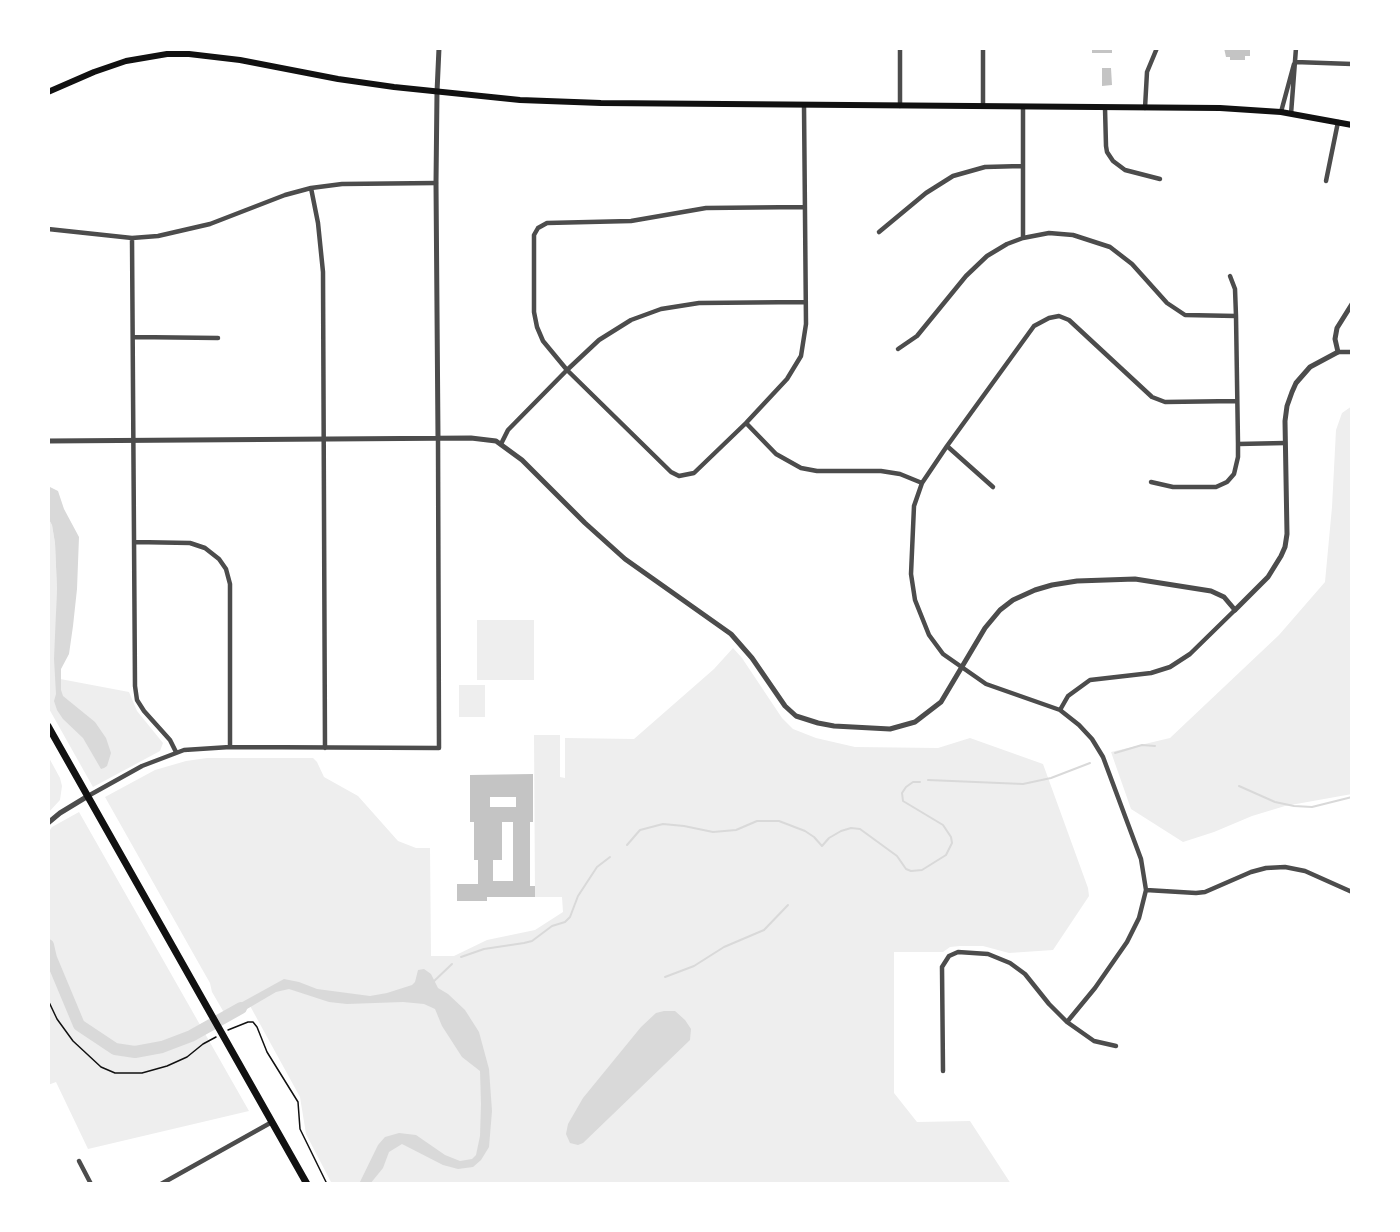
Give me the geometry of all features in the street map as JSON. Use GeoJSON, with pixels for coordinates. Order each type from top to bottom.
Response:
{"type":"FeatureCollection","features":[{"type":"Feature","properties":{"kind":"main road"},"geometry":{"type":"LineString","coordinates":[[48,92],[126,61],[178,54],[214,56],[338,79],[479,97],[574,102],[1235,108],[1281,112],[1352,125]]}},
{"type":"Feature","properties":{"kind":"main road"},"geometry":{"type":"LineString","coordinates":[[48,726],[307,1184]]}},
{"type":"Feature","properties":{"kind":"street"},"geometry":{"type":"LineString","coordinates":[[48,823],[60,813],[142,765],[176,752],[230,747],[439,748],[436,183],[439,48]]}},
{"type":"Feature","properties":{"kind":"street"},"geometry":{"type":"LineString","coordinates":[[900,48],[900,106]]}},
{"type":"Feature","properties":{"kind":"street"},"geometry":{"type":"LineString","coordinates":[[982,106],[983,48]]}},
{"type":"Feature","properties":{"kind":"street"},"geometry":{"type":"LineString","coordinates":[[1145,108],[1148,72],[1157,48]]}},
{"type":"Feature","properties":{"kind":"street"},"geometry":{"type":"LineString","coordinates":[[1291,114],[1296,48]]}},
{"type":"Feature","properties":{"kind":"street"},"geometry":{"type":"LineString","coordinates":[[1295,62],[1352,64]]}},
{"type":"Feature","properties":{"kind":"street"},"geometry":{"type":"LineString","coordinates":[[1281,112],[1295,62]]}},
{"type":"Feature","properties":{"kind":"street"},"geometry":{"type":"LineString","coordinates":[[804,105],[806,324],[801,356],[787,379],[746,423],[694,473],[679,476],[671,472],[567,370],[543,341],[536,320],[534,235],[538,228],[547,223],[631,221],[706,208],[804,207]]}},
{"type":"Feature","properties":{"kind":"street"},"geometry":{"type":"LineString","coordinates":[[1023,107],[1023,238]]}},
{"type":"Feature","properties":{"kind":"street"},"geometry":{"type":"LineString","coordinates":[[1105,108],[1105,137],[1109,156],[1122,169],[1160,178]]}},
{"type":"Feature","properties":{"kind":"street"},"geometry":{"type":"LineString","coordinates":[[1326,181],[1338,122]]}},
{"type":"Feature","properties":{"kind":"street"},"geometry":{"type":"LineString","coordinates":[[879,232],[926,193],[953,176],[985,167],[1022,166]]}},
{"type":"Feature","properties":{"kind":"street"},"geometry":{"type":"LineString","coordinates":[[48,229],[132,238],[158,236],[193,229],[285,195],[311,188],[342,184],[436,183]]}},
{"type":"Feature","properties":{"kind":"street"},"geometry":{"type":"LineString","coordinates":[[311,188],[318,223],[323,272],[325,748]]}},
{"type":"Feature","properties":{"kind":"street"},"geometry":{"type":"LineString","coordinates":[[898,349],[916,336],[966,276],[987,256],[1023,238],[1049,233],[1073,235],[1110,247],[1132,264],[1174,310],[1185,315],[1236,316]]}},
{"type":"Feature","properties":{"kind":"street"},"geometry":{"type":"LineString","coordinates":[[132,238],[135,686],[137,700],[170,740],[176,752]]}},
{"type":"Feature","properties":{"kind":"street"},"geometry":{"type":"LineString","coordinates":[[1151,482],[1173,487],[1216,487],[1227,482],[1234,474],[1238,457],[1238,401],[1235,289],[1230,276]]}},
{"type":"Feature","properties":{"kind":"street"},"geometry":{"type":"LineString","coordinates":[[501,444],[508,430],[599,340],[638,317],[661,309],[699,303],[805,302]]}},
{"type":"Feature","properties":{"kind":"street"},"geometry":{"type":"LineString","coordinates":[[1338,352],[1335,339],[1336,328],[1352,304]]}},
{"type":"Feature","properties":{"kind":"street"},"geometry":{"type":"LineString","coordinates":[[1067,1022],[1127,942],[1143,909],[1146,890],[1141,859],[1103,757],[1092,739],[1060,710],[986,684],[943,654],[929,635],[915,600],[911,574],[914,506],[922,483],[947,446],[1034,326],[1049,318],[1059,316],[1069,320],[1152,397],[1165,402],[1238,401]]}},
{"type":"Feature","properties":{"kind":"street"},"geometry":{"type":"LineString","coordinates":[[133,337],[218,338]]}},
{"type":"Feature","properties":{"kind":"street"},"geometry":{"type":"LineString","coordinates":[[1060,710],[1068,696],[1090,680],[1151,673],[1170,667],[1190,654],[1268,577],[1281,556],[1287,534],[1285,443],[1287,406],[1296,383],[1310,367],[1338,352],[1352,352]]}},
{"type":"Feature","properties":{"kind":"street"},"geometry":{"type":"LineString","coordinates":[[746,423],[776,454],[801,468],[817,471],[881,471],[900,474],[922,483]]}},
{"type":"Feature","properties":{"kind":"street"},"geometry":{"type":"LineString","coordinates":[[48,441],[481,438],[501,444],[522,460],[625,559],[731,634],[752,658],[785,706],[796,716],[818,723],[846,727],[890,729],[907,725],[924,717],[941,702],[984,628],[1000,610],[1013,600],[1052,585],[1102,579],[1135,579],[1211,591],[1224,597],[1235,610]]}},
{"type":"Feature","properties":{"kind":"street"},"geometry":{"type":"LineString","coordinates":[[1238,444],[1285,443]]}},
{"type":"Feature","properties":{"kind":"street"},"geometry":{"type":"LineString","coordinates":[[947,446],[993,487]]}},
{"type":"Feature","properties":{"kind":"street"},"geometry":{"type":"LineString","coordinates":[[135,542],[190,543],[206,548],[226,568],[230,584],[230,747]]}},
{"type":"Feature","properties":{"kind":"street"},"geometry":{"type":"LineString","coordinates":[[1146,890],[1205,892],[1251,872],[1285,867],[1305,871],[1352,892]]}},
{"type":"Feature","properties":{"kind":"street"},"geometry":{"type":"LineString","coordinates":[[943,1071],[942,969],[945,960],[958,952],[987,954],[1010,963],[1025,974],[1067,1022],[1094,1041],[1116,1046]]}},
{"type":"Feature","properties":{"kind":"street"},"geometry":{"type":"LineString","coordinates":[[161,1184],[272,1122]]}},
{"type":"Feature","properties":{"kind":"street"},"geometry":{"type":"LineString","coordinates":[[79,1161],[91,1184]]}},
{"type":"Feature","properties":{"kind":"path"},"geometry":{"type":"LineString","coordinates":[[48,1000],[57,1019],[73,1041],[101,1067],[115,1073],[142,1073],[167,1066],[187,1057],[219,1035]]}},
{"type":"Feature","properties":{"kind":"path"},"geometry":{"type":"LineString","coordinates":[[228,1030],[248,1022],[253,1022],[257,1027],[267,1052],[298,1102],[300,1129],[327,1184]]}},
{"type":"Feature","properties":{"kind":"shaded area"},"geometry":{"type":"Polygon","coordinates":[[[1352,406],[1352,794],[1285,806],[1183,842],[1131,809],[1111,752],[1170,738],[1279,635],[1325,582],[1336,430],[1342,413],[1352,406]]]}},
{"type":"Feature","properties":{"kind":"shaded area"},"geometry":{"type":"Polygon","coordinates":[[[48,486],[58,491],[64,509],[79,537],[73,626],[69,654],[61,669],[61,690],[63,696],[95,722],[106,738],[111,753],[107,766],[101,769],[83,738],[63,719],[54,701],[56,694],[54,659],[57,589],[55,543],[52,525],[48,518],[48,486]]]}},
{"type":"Feature","properties":{"kind":"shaded area"},"geometry":{"type":"Polygon","coordinates":[[[48,518],[52,525],[55,543],[57,589],[55,678],[129,692],[137,711],[163,743],[160,751],[93,787],[48,707],[48,518]]]}},
{"type":"Feature","properties":{"kind":"shaded area"},"geometry":{"type":"Polygon","coordinates":[[[477,620],[534,620],[534,680],[477,680],[477,620]]]}},
{"type":"Feature","properties":{"kind":"shaded area"},"geometry":{"type":"Polygon","coordinates":[[[733,648],[782,718],[793,729],[816,738],[855,747],[938,748],[970,738],[1043,764],[1089,896],[1053,950],[1009,953],[983,946],[960,946],[950,947],[943,952],[894,952],[894,1093],[917,1122],[970,1121],[1011,1184],[332,1184],[306,1134],[300,1097],[249,1004],[226,1016],[212,992],[210,983],[105,797],[155,770],[186,761],[207,758],[313,758],[324,777],[358,796],[398,841],[416,848],[430,848],[431,956],[454,956],[487,940],[535,930],[563,912],[562,897],[535,897],[534,735],[560,735],[560,777],[565,778],[565,738],[634,739],[714,669],[733,648]]]}},
{"type":"Feature","properties":{"kind":"shaded area"},"geometry":{"type":"Polygon","coordinates":[[[459,685],[485,685],[485,717],[459,717],[459,685]]]}},
{"type":"Feature","properties":{"kind":"shaded area"},"geometry":{"type":"Polygon","coordinates":[[[48,756],[62,786],[60,800],[48,813],[48,756]]]}},
{"type":"Feature","properties":{"kind":"shaded area"},"geometry":{"type":"Polygon","coordinates":[[[79,812],[249,1111],[88,1149],[56,1082],[48,1085],[48,833],[52,827],[79,812]]]}},
{"type":"Feature","properties":{"kind":"shaded area"},"geometry":{"type":"Polygon","coordinates":[[[424,969],[431,974],[438,988],[465,1010],[479,1032],[489,1069],[492,1111],[489,1147],[481,1160],[473,1167],[458,1169],[443,1165],[402,1144],[389,1152],[383,1168],[370,1184],[359,1184],[378,1145],[385,1137],[399,1133],[416,1135],[445,1155],[460,1161],[472,1159],[476,1155],[480,1136],[480,1071],[462,1057],[442,1026],[435,1009],[424,1004],[403,1002],[347,1004],[329,1002],[289,989],[276,992],[230,1019],[226,1011],[284,979],[317,989],[370,996],[412,985],[418,970],[424,969]]]}},
{"type":"Feature","properties":{"kind":"shaded area"},"geometry":{"type":"Polygon","coordinates":[[[675,1011],[685,1020],[691,1029],[690,1040],[583,1143],[578,1145],[570,1143],[566,1134],[568,1124],[583,1098],[641,1027],[656,1013],[675,1011]]]}},
{"type":"Feature","properties":{"kind":"building"},"geometry":{"type":"Polygon","coordinates":[[[1092,48],[1112,48],[1112,53],[1092,53],[1092,48]]]}},
{"type":"Feature","properties":{"kind":"building"},"geometry":{"type":"Polygon","coordinates":[[[1224,48],[1250,48],[1250,56],[1245,56],[1245,60],[1230,60],[1230,57],[1226,57],[1224,48]]]}},
{"type":"Feature","properties":{"kind":"building"},"geometry":{"type":"Polygon","coordinates":[[[1102,68],[1111,68],[1112,85],[1102,86],[1102,68]]]}},
{"type":"Feature","properties":{"kind":"building"},"geometry":{"type":"Polygon","coordinates":[[[533,774],[530,886],[535,886],[535,897],[487,897],[487,901],[457,901],[457,884],[478,884],[478,860],[474,860],[474,822],[470,822],[470,775],[533,774]],[[490,797],[490,807],[516,807],[516,797],[490,797]],[[502,822],[502,860],[493,860],[493,881],[513,881],[513,822],[502,822]]]}},
{"type":"Feature","properties":{"kind":"waterway"},"geometry":{"type":"LineString","coordinates":[[1115,753],[1142,745],[1155,746]]}},
{"type":"Feature","properties":{"kind":"waterway"},"geometry":{"type":"LineString","coordinates":[[928,780],[1023,784],[1051,778],[1090,763]]}},
{"type":"Feature","properties":{"kind":"waterway"},"geometry":{"type":"LineString","coordinates":[[627,845],[640,830],[663,824],[713,832],[736,830],[757,821],[779,821],[805,831],[822,846],[829,838],[841,831],[851,828],[860,829],[897,856],[906,869],[922,870],[946,855],[952,843],[943,825],[903,801],[902,793],[906,787],[913,782],[920,782]]}},
{"type":"Feature","properties":{"kind":"waterway"},"geometry":{"type":"LineString","coordinates":[[1239,786],[1275,802],[1294,806],[1312,807],[1352,797]]}},
{"type":"Feature","properties":{"kind":"waterway"},"geometry":{"type":"LineString","coordinates":[[461,957],[484,949],[532,941],[552,926],[565,922],[570,917],[578,896],[597,867],[610,857]]}},
{"type":"Feature","properties":{"kind":"waterway"},"geometry":{"type":"LineString","coordinates":[[665,977],[694,966],[724,947],[764,930],[788,905]]}},
{"type":"Feature","properties":{"kind":"waterway"},"geometry":{"type":"LineString","coordinates":[[48,945],[51,958],[79,1025],[115,1049],[135,1052],[162,1047],[191,1036],[241,1008]]}},
{"type":"Feature","properties":{"kind":"waterway"},"geometry":{"type":"LineString","coordinates":[[432,983],[452,964]]}}]}
